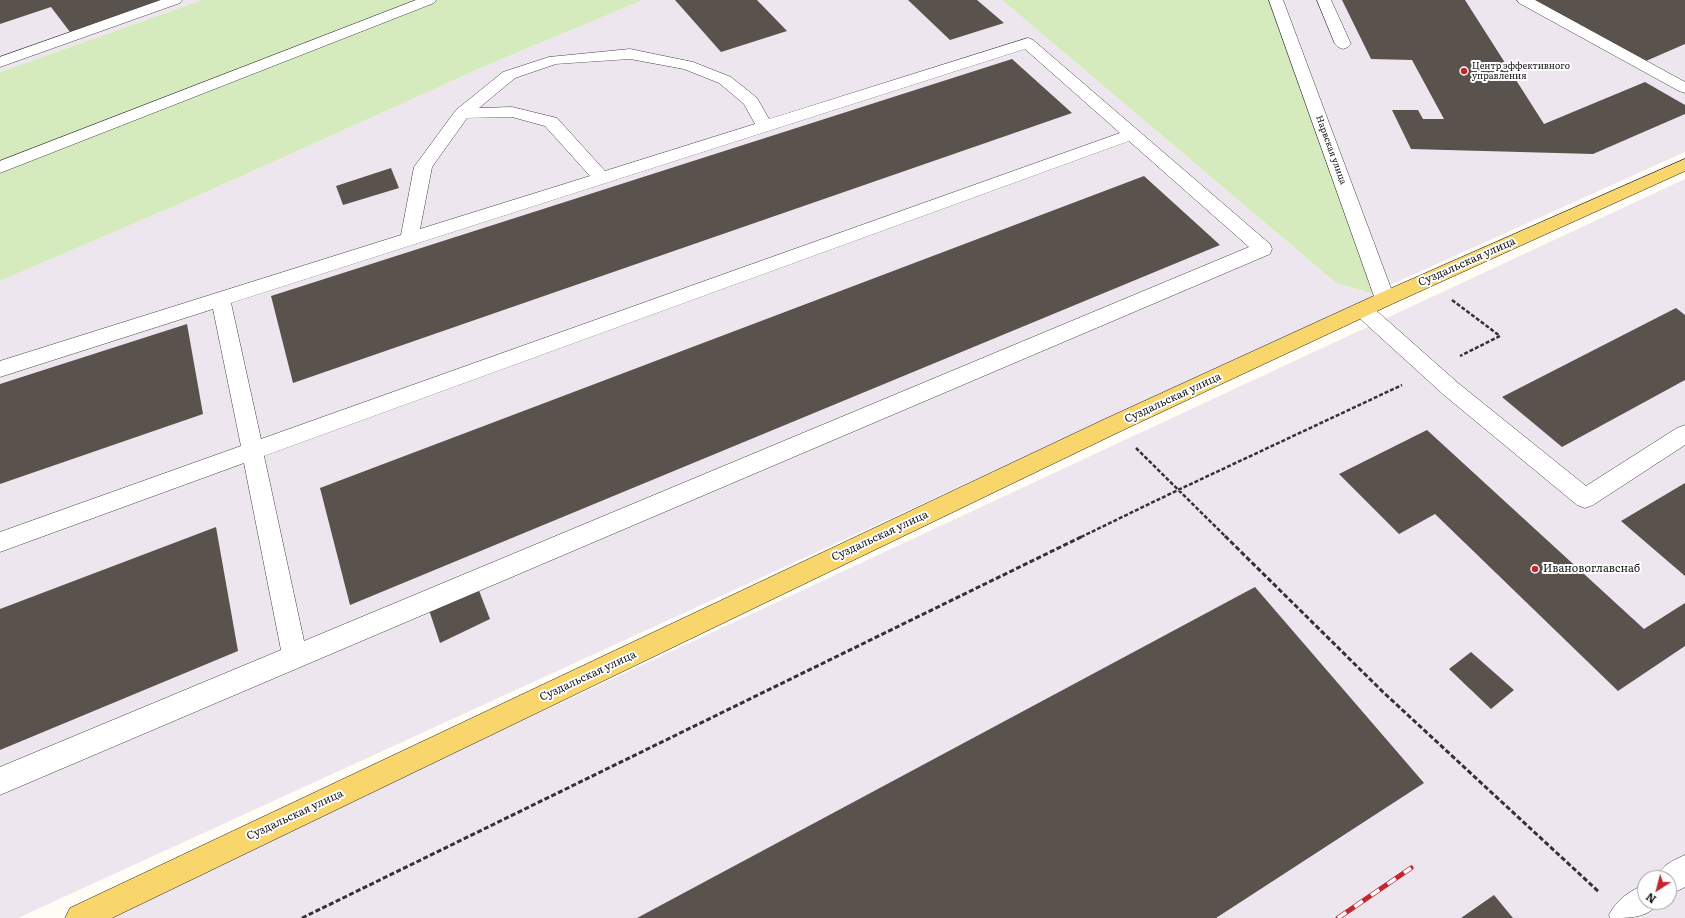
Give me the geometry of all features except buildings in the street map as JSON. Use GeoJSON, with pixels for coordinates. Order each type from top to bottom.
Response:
{"type":"FeatureCollection","features":[{"type":"Feature","properties":{"kind":"main road","name":"Суздальская улица"},"geometry":{"type":"LineString","coordinates":[[80,918],[1113,425],[1385,299],[1685,164]]}},
{"type":"Feature","properties":{"kind":"street"},"geometry":{"type":"LineString","coordinates":[[0,62],[175,0]]}},
{"type":"Feature","properties":{"kind":"street"},"geometry":{"type":"LineString","coordinates":[[0,167],[429,0]]}},
{"type":"Feature","properties":{"kind":"street","name":"Нарвская улица"},"geometry":{"type":"LineString","coordinates":[[1276,0],[1385,299]]}},
{"type":"Feature","properties":{"kind":"street"},"geometry":{"type":"LineString","coordinates":[[1324,0],[1343,44]]}},
{"type":"Feature","properties":{"kind":"street"},"geometry":{"type":"LineString","coordinates":[[1524,0],[1685,88]]}},
{"type":"Feature","properties":{"kind":"street"},"geometry":{"type":"LineString","coordinates":[[0,370],[1028,43],[1263,248],[0,781]]}},
{"type":"Feature","properties":{"kind":"street"},"geometry":{"type":"LineString","coordinates":[[409,240],[423,167],[462,113],[509,75],[554,60],[630,54],[688,65],[725,80],[751,101],[765,127]]}},
{"type":"Feature","properties":{"kind":"street"},"geometry":{"type":"LineString","coordinates":[[1670,80],[1685,70]]}},
{"type":"Feature","properties":{"kind":"street"},"geometry":{"type":"LineString","coordinates":[[462,113],[512,112],[551,122],[602,178]]}},
{"type":"Feature","properties":{"kind":"street"},"geometry":{"type":"LineString","coordinates":[[0,542],[1132,134]]}},
{"type":"Feature","properties":{"kind":"street"},"geometry":{"type":"LineString","coordinates":[[222,299],[296,656]]}},
{"type":"Feature","properties":{"kind":"street"},"geometry":{"type":"LineString","coordinates":[[1363,310],[1431,371],[1585,498],[1685,434]]}},
{"type":"Feature","properties":{"kind":"path"},"geometry":{"type":"LineString","coordinates":[[302,918],[1178,490],[1431,371],[1500,336],[1426,281]]}},
{"type":"Feature","properties":{"kind":"path"},"geometry":{"type":"LineString","coordinates":[[1113,425],[1383,692],[1632,911]]}},
{"type":"Feature","properties":{"kind":"shaded area"},"geometry":{"type":"Polygon","coordinates":[[[0,0],[202,0],[0,72],[0,0]]]}},
{"type":"Feature","properties":{"kind":"shaded area"},"geometry":{"type":"Polygon","coordinates":[[[643,0],[1002,0],[1336,283],[1378,295],[18,918],[0,918],[0,281],[193,198],[490,64],[643,0]]]}},
{"type":"Feature","properties":{"kind":"shaded area"},"geometry":{"type":"Polygon","coordinates":[[[1281,0],[1685,0],[1685,152],[1388,286],[1281,0]]]}},
{"type":"Feature","properties":{"kind":"shaded area"},"geometry":{"type":"Polygon","coordinates":[[[1685,179],[1685,918],[99,918],[1685,179]]]}},
{"type":"Feature","properties":{"kind":"green space"},"geometry":{"type":"Polygon","coordinates":[[[202,0],[643,0],[490,64],[193,198],[0,281],[0,72],[202,0]]]}},
{"type":"Feature","properties":{"kind":"green space"},"geometry":{"type":"Polygon","coordinates":[[[1002,0],[1272,0],[1378,295],[1336,283],[1002,0]]]}},
{"type":"Feature","properties":{"kind":"railway"},"geometry":{"type":"LineString","coordinates":[[1338,918],[1411,868]]}},
{"type":"Feature","properties":{"kind":"place","name":"Центр эффективного управления"},"geometry":{"type":"Point","coordinates":[1464,71]}},
{"type":"Feature","properties":{"kind":"place","name":"Ивановоглавснаб"},"geometry":{"type":"Point","coordinates":[1535,569]}}]}
